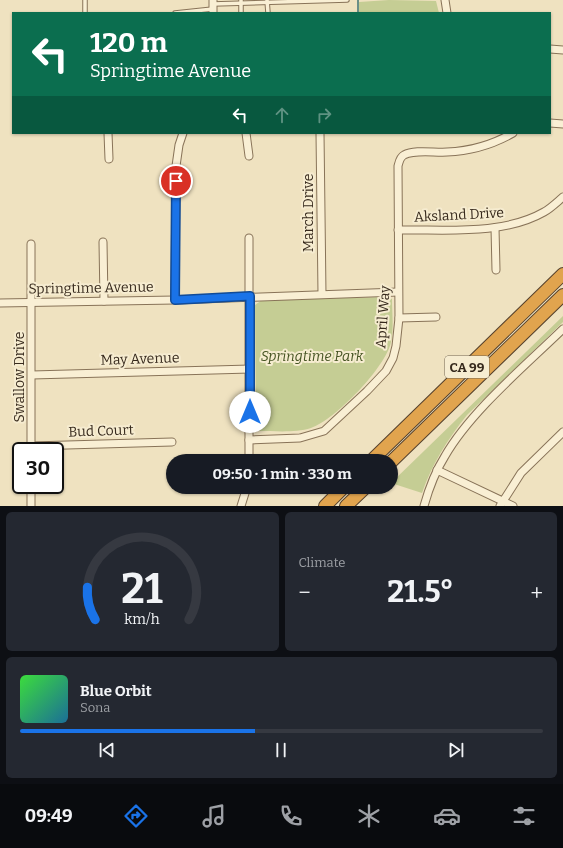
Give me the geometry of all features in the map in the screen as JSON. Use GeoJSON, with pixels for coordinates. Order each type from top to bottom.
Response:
{"type":"FeatureCollection","features":[{"type":"Feature","properties":{"kind":"highway","name":"CA 99"},"geometry":{"type":"LineString","coordinates":[[378,454],[563,274]]}},
{"type":"Feature","properties":{"kind":"highway","name":"CA 99"},"geometry":{"type":"LineString","coordinates":[[398,455],[563,295]]}},
{"type":"Feature","properties":{"kind":"highway"},"geometry":{"type":"LineString","coordinates":[[325,506],[337,494]]}},
{"type":"Feature","properties":{"kind":"highway"},"geometry":{"type":"LineString","coordinates":[[346,506],[359,494]]}},
{"type":"Feature","properties":{"kind":"street"},"geometry":{"type":"LineString","coordinates":[[445,0],[447,12]]}},
{"type":"Feature","properties":{"kind":"street"},"geometry":{"type":"LineString","coordinates":[[551,49],[563,50]]}},
{"type":"Feature","properties":{"kind":"street"},"geometry":{"type":"LineString","coordinates":[[551,123],[563,124]]}},
{"type":"Feature","properties":{"kind":"street"},"geometry":{"type":"LineString","coordinates":[[108,134],[109,159]]}},
{"type":"Feature","properties":{"kind":"street"},"geometry":{"type":"LineString","coordinates":[[175,300],[176,166],[179,145],[183,134]]}},
{"type":"Feature","properties":{"kind":"street"},"geometry":{"type":"LineString","coordinates":[[246,134],[249,156]]}},
{"type":"Feature","properties":{"kind":"street","name":"March Drive"},"geometry":{"type":"LineString","coordinates":[[320,134],[322,294]]}},
{"type":"Feature","properties":{"kind":"street","name":"April Way"},"geometry":{"type":"LineString","coordinates":[[249,440],[307,436],[324,431],[386,371],[394,352],[399,318],[398,166],[404,155],[476,149],[494,143],[511,134]]}},
{"type":"Feature","properties":{"kind":"street","name":"Aksland Drive"},"geometry":{"type":"LineString","coordinates":[[398,230],[495,228],[511,225],[544,212],[563,197]]}},
{"type":"Feature","properties":{"kind":"street"},"geometry":{"type":"LineString","coordinates":[[495,228],[496,270]]}},
{"type":"Feature","properties":{"kind":"street"},"geometry":{"type":"LineString","coordinates":[[249,454],[250,238]]}},
{"type":"Feature","properties":{"kind":"street"},"geometry":{"type":"LineString","coordinates":[[103,242],[104,301]]}},
{"type":"Feature","properties":{"kind":"street","name":"Swallow Drive"},"geometry":{"type":"LineString","coordinates":[[31,244],[32,442]]}},
{"type":"Feature","properties":{"kind":"street","name":"Springtime Avenue"},"geometry":{"type":"LineString","coordinates":[[0,303],[175,300],[250,296],[398,292]]}},
{"type":"Feature","properties":{"kind":"street"},"geometry":{"type":"LineString","coordinates":[[399,318],[436,317]]}},
{"type":"Feature","properties":{"kind":"street"},"geometry":{"type":"LineString","coordinates":[[424,506],[437,470],[445,455],[466,426],[563,330]]}},
{"type":"Feature","properties":{"kind":"street","name":"May Avenue"},"geometry":{"type":"LineString","coordinates":[[32,375],[250,369]]}},
{"type":"Feature","properties":{"kind":"street"},"geometry":{"type":"LineString","coordinates":[[501,503],[521,473],[563,432]]}},
{"type":"Feature","properties":{"kind":"street","name":"Bud Court"},"geometry":{"type":"LineString","coordinates":[[64,447],[172,442]]}},
{"type":"Feature","properties":{"kind":"street"},"geometry":{"type":"LineString","coordinates":[[437,470],[501,503],[513,506]]}},
{"type":"Feature","properties":{"kind":"street"},"geometry":{"type":"LineString","coordinates":[[31,494],[31,506]]}},
{"type":"Feature","properties":{"kind":"street"},"geometry":{"type":"LineString","coordinates":[[241,506],[245,494]]}},
{"type":"Feature","properties":{"kind":"lane"},"geometry":{"type":"LineString","coordinates":[[85,0],[85,12]]}},
{"type":"Feature","properties":{"kind":"lane"},"geometry":{"type":"LineString","coordinates":[[180,12],[241,2],[347,0]]}},
{"type":"Feature","properties":{"kind":"lane"},"geometry":{"type":"LineString","coordinates":[[267,1],[268,12]]}},
{"type":"Feature","properties":{"kind":"green space"},"geometry":{"type":"Polygon","coordinates":[[[389,0],[436,1],[439,12],[359,12],[359,2],[389,0]]]}},
{"type":"Feature","properties":{"kind":"green space","name":"Springtime Park"},"geometry":{"type":"Polygon","coordinates":[[[386,297],[392,299],[393,326],[391,342],[387,353],[370,378],[346,404],[321,423],[305,430],[259,431],[256,427],[255,305],[262,300],[386,297]]]}},
{"type":"Feature","properties":{"kind":"green space"},"geometry":{"type":"Polygon","coordinates":[[[563,316],[563,322],[467,415],[441,452],[430,472],[422,493],[398,485],[398,476],[563,316]]]}},
{"type":"Feature","properties":{"kind":"waterway"},"geometry":{"type":"LineString","coordinates":[[358,0],[358,12]]}},
{"type":"Feature","properties":{"kind":"route"},"geometry":{"type":"LineString","coordinates":[[176,181],[175,300],[250,296],[250,412]]}}]}
